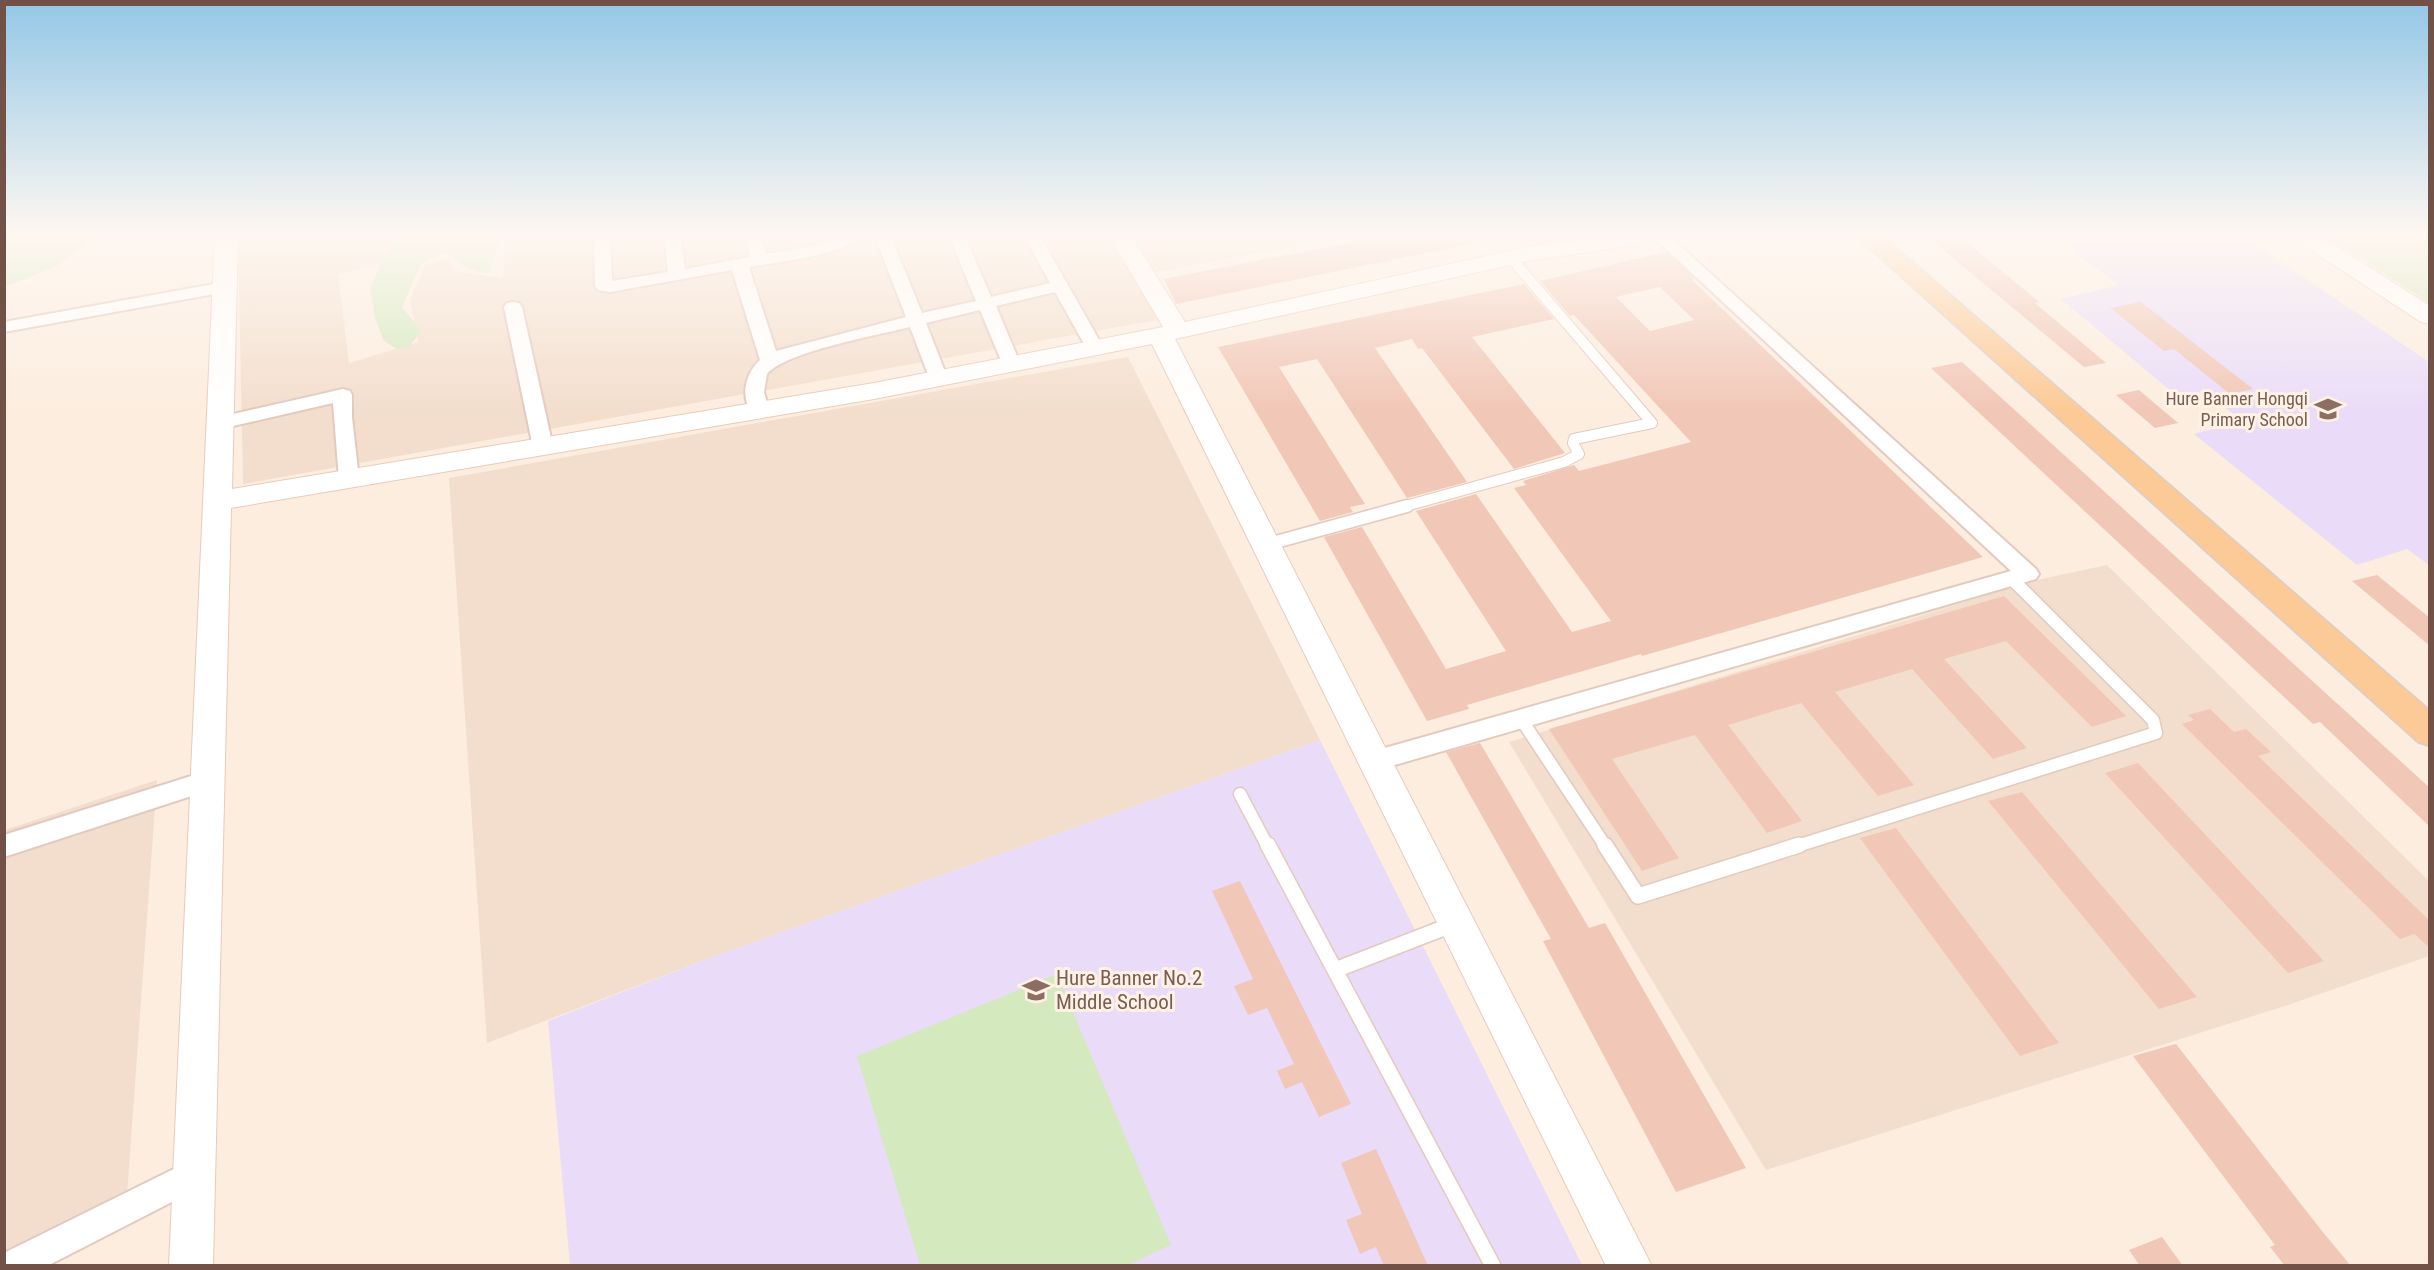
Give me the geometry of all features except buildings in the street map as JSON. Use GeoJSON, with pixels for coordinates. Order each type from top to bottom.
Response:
{"type":"FeatureCollection","features":[{"type":"Feature","properties":{"kind":"main road"},"geometry":{"type":"LineString","coordinates":[[1933,293],[2430,732]]}},
{"type":"Feature","properties":{"kind":"main road"},"geometry":{"type":"LineString","coordinates":[[1959,293],[2430,704]]}},
{"type":"Feature","properties":{"kind":"street"},"geometry":{"type":"LineString","coordinates":[[4,327],[190,293]]}},
{"type":"Feature","properties":{"kind":"street"},"geometry":{"type":"LineString","coordinates":[[191,1266],[225,293]]}},
{"type":"Feature","properties":{"kind":"street"},"geometry":{"type":"LineString","coordinates":[[748,293],[770,362]]}},
{"type":"Feature","properties":{"kind":"street"},"geometry":{"type":"LineString","coordinates":[[905,293],[938,377]]}},
{"type":"Feature","properties":{"kind":"street"},"geometry":{"type":"LineString","coordinates":[[981,293],[1011,363]]}},
{"type":"Feature","properties":{"kind":"street"},"geometry":{"type":"LineString","coordinates":[[759,410],[753,388],[756,377],[764,365],[781,356],[915,320],[1030,293]]}},
{"type":"Feature","properties":{"kind":"street"},"geometry":{"type":"LineString","coordinates":[[1063,293],[1094,347]]}},
{"type":"Feature","properties":{"kind":"street"},"geometry":{"type":"LineString","coordinates":[[1149,293],[1169,332],[1264,545],[1630,1266]]}},
{"type":"Feature","properties":{"kind":"street"},"geometry":{"type":"LineString","coordinates":[[217,501],[759,410],[1094,347],[1348,293]]}},
{"type":"Feature","properties":{"kind":"street"},"geometry":{"type":"LineString","coordinates":[[1374,762],[2028,574],[1723,293]]}},
{"type":"Feature","properties":{"kind":"street"},"geometry":{"type":"LineString","coordinates":[[2393,293],[2430,317]]}},
{"type":"Feature","properties":{"kind":"street"},"geometry":{"type":"LineString","coordinates":[[513,307],[543,447]]}},
{"type":"Feature","properties":{"kind":"street"},"geometry":{"type":"LineString","coordinates":[[220,423],[343,395],[342,417],[349,479]]}},
{"type":"Feature","properties":{"kind":"street"},"geometry":{"type":"LineString","coordinates":[[4,846],[207,782]]}},
{"type":"Feature","properties":{"kind":"street"},"geometry":{"type":"LineString","coordinates":[[13,1266],[194,1174]]}},
{"type":"Feature","properties":{"kind":"lane"},"geometry":{"type":"LineString","coordinates":[[1264,545],[1564,462],[1578,454],[1578,448],[1573,443],[1574,439],[1652,423],[1541,293]]}},
{"type":"Feature","properties":{"kind":"lane"},"geometry":{"type":"LineString","coordinates":[[1521,719],[1638,896],[2156,733],[2153,720],[2012,579]]}},
{"type":"Feature","properties":{"kind":"lane"},"geometry":{"type":"LineString","coordinates":[[1240,794],[1493,1266]]}},
{"type":"Feature","properties":{"kind":"lane"},"geometry":{"type":"LineString","coordinates":[[1335,970],[1456,923]]}},
{"type":"Feature","properties":{"kind":"shaded area"},"geometry":{"type":"Polygon","coordinates":[[[239,293],[340,293],[349,363],[418,342],[410,300],[413,293],[1144,293],[1157,320],[243,484],[239,293]]]}},
{"type":"Feature","properties":{"kind":"shaded area","name":"Hure Banner Hongqi Primary School"},"geometry":{"type":"Polygon","coordinates":[[[2085,293],[2328,293],[2429,362],[2429,565],[2407,549],[2357,565],[2194,434],[2243,421],[2203,391],[2177,396],[2061,299],[2085,293]]]}},
{"type":"Feature","properties":{"kind":"shaded area"},"geometry":{"type":"Polygon","coordinates":[[[1128,357],[1320,740],[707,959],[487,1043],[449,478],[1128,357]]]}},
{"type":"Feature","properties":{"kind":"shaded area"},"geometry":{"type":"Polygon","coordinates":[[[2107,565],[2429,881],[2429,956],[2288,1005],[1766,1170],[1509,742],[2037,580],[2107,565]]]}},
{"type":"Feature","properties":{"kind":"shaded area","name":"Hure Banner No.2 Middle School"},"geometry":{"type":"Polygon","coordinates":[[[1320,740],[1582,1265],[570,1265],[548,1021],[707,959],[1320,740]]]}},
{"type":"Feature","properties":{"kind":"shaded area"},"geometry":{"type":"Polygon","coordinates":[[[157,780],[127,1195],[5,1256],[5,830],[157,780]]]}},
{"type":"Feature","properties":{"kind":"green space"},"geometry":{"type":"Polygon","coordinates":[[[371,293],[408,293],[402,307],[421,331],[410,346],[397,349],[384,341],[375,318],[371,293]]]}},
{"type":"Feature","properties":{"kind":"green space"},"geometry":{"type":"Polygon","coordinates":[[[2414,293],[2429,293],[2429,303],[2414,293]]]}},
{"type":"Feature","properties":{"kind":"green space"},"geometry":{"type":"Polygon","coordinates":[[[1057,974],[1171,1245],[1128,1265],[920,1265],[857,1056],[1057,974]]]}},
{"type":"Feature","properties":{"kind":"place","name":"Hure Banner Hongqi Primary School"},"geometry":{"type":"Point","coordinates":[2328,409]}},
{"type":"Feature","properties":{"kind":"place","name":"Hure Banner No.2 Middle School"},"geometry":{"type":"Point","coordinates":[1036,990]}}]}
